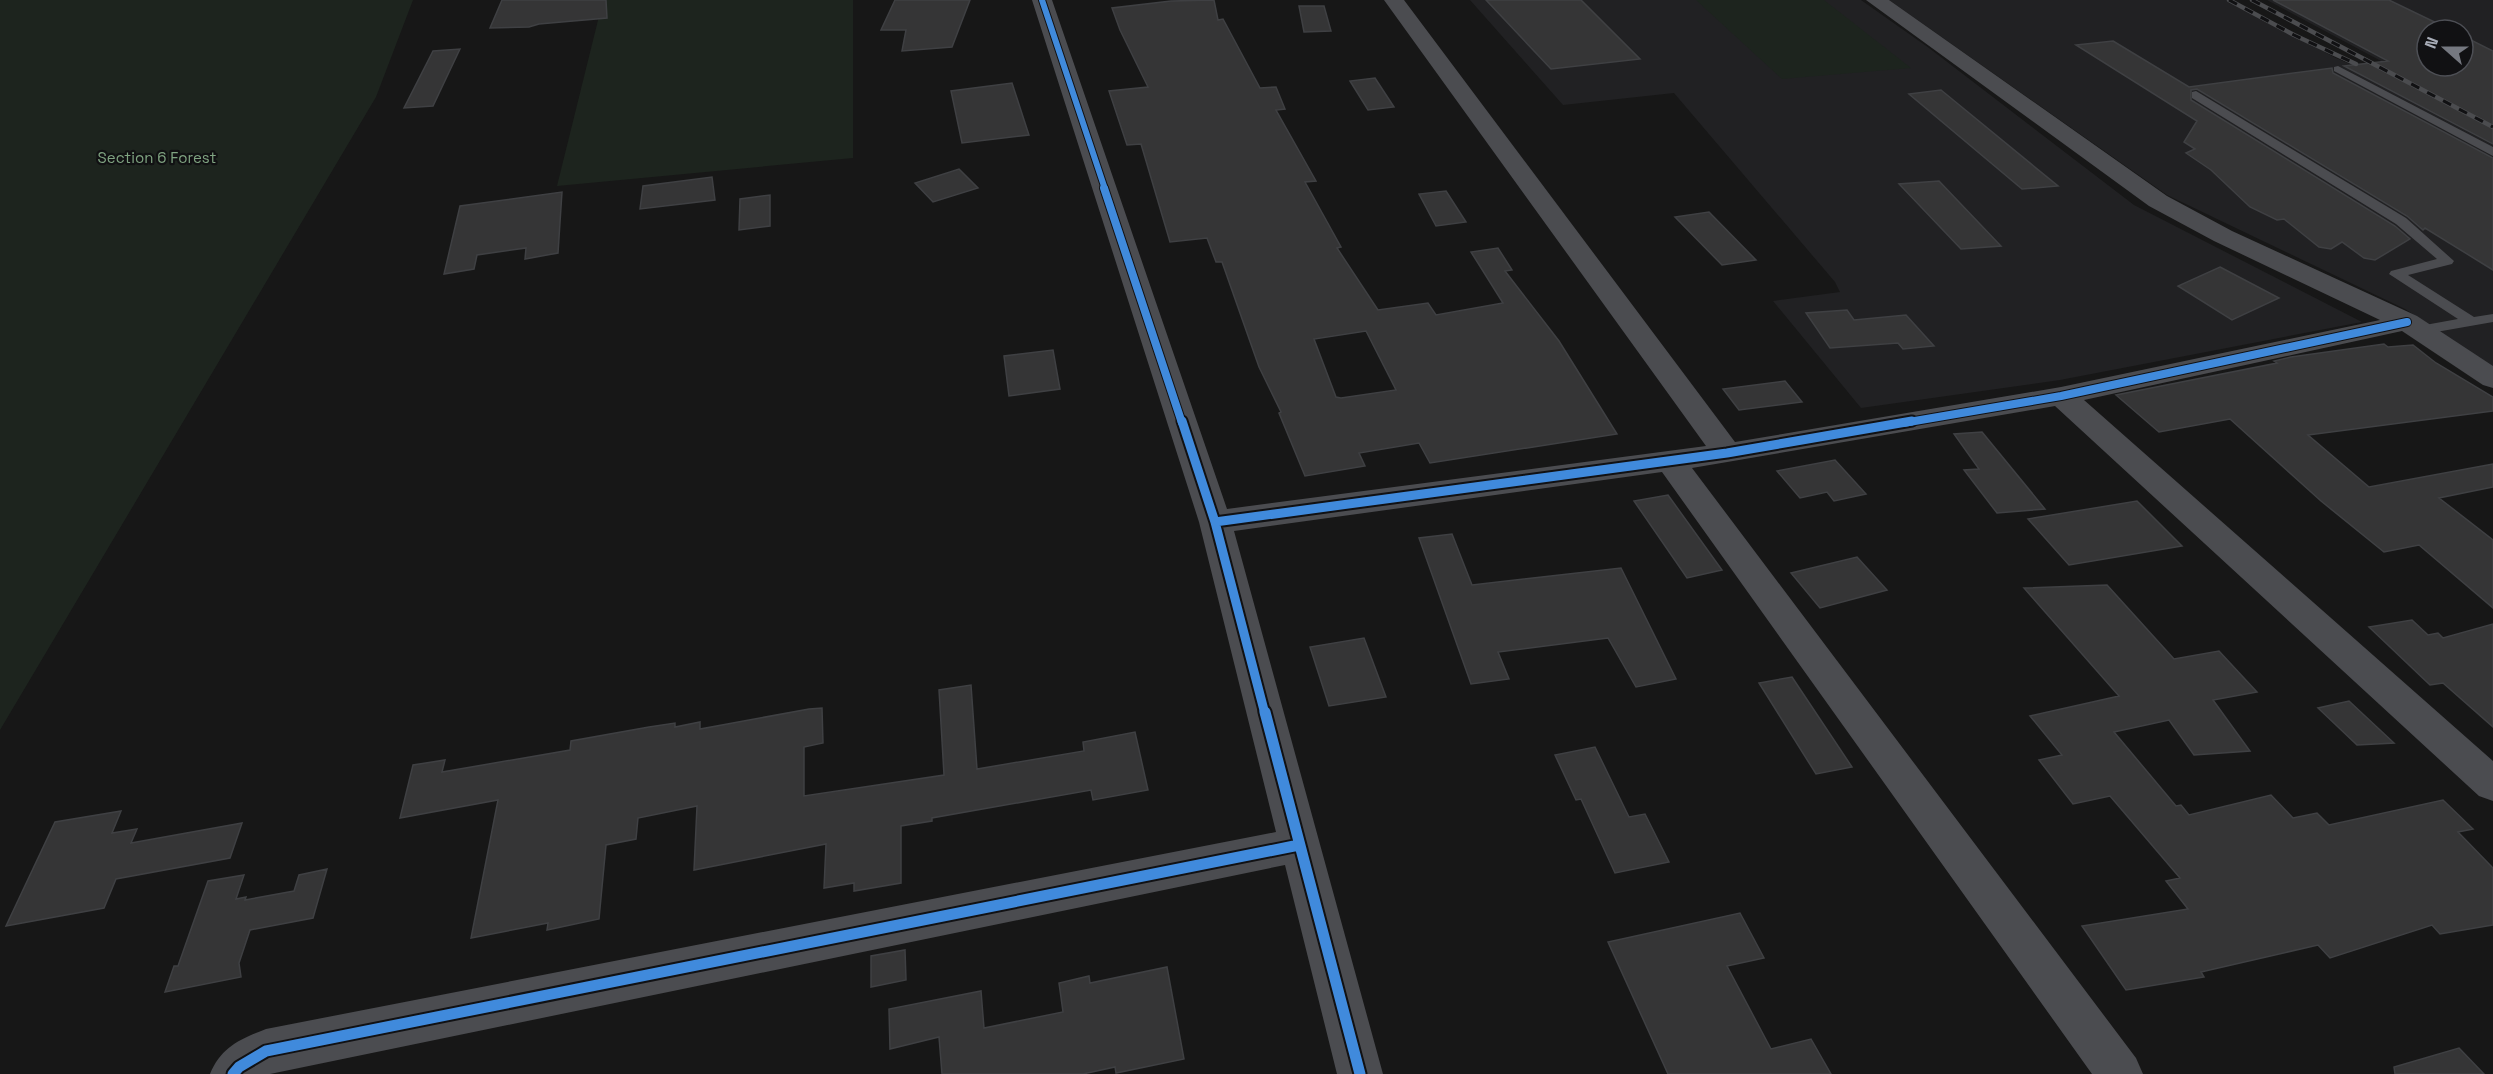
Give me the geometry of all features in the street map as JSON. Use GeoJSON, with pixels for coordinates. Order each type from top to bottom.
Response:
{"type":"FeatureCollection","features":[{"type":"Feature","properties":{"kind":"street"},"geometry":{"type":"LineString","coordinates":[[1047,0],[1215,522],[1360,1074]]}},
{"type":"Feature","properties":{"kind":"street"},"geometry":{"type":"LineString","coordinates":[[1394,0],[1726,453]]}},
{"type":"Feature","properties":{"kind":"street"},"geometry":{"type":"LineString","coordinates":[[1876,0],[2158,201],[2223,236],[2413,326],[2493,379]]}},
{"type":"Feature","properties":{"kind":"street"},"geometry":{"type":"LineString","coordinates":[[1215,522],[1726,453],[2061,396],[2413,326]]}},
{"type":"Feature","properties":{"kind":"street"},"geometry":{"type":"LineString","coordinates":[[2061,396],[2493,785]]}},
{"type":"Feature","properties":{"kind":"street"},"geometry":{"type":"LineString","coordinates":[[1670,460],[2120,1074]]}},
{"type":"Feature","properties":{"kind":"street"},"geometry":{"type":"LineString","coordinates":[[233,1074],[239,1067],[266,1051],[1299,844]]}},
{"type":"Feature","properties":{"kind":"lane"},"geometry":{"type":"LineString","coordinates":[[2338,69],[2493,152]]}},
{"type":"Feature","properties":{"kind":"lane"},"geometry":{"type":"LineString","coordinates":[[2196,95],[2401,221],[2447,261],[2396,274],[2471,321]]}},
{"type":"Feature","properties":{"kind":"lane"},"geometry":{"type":"LineString","coordinates":[[2413,326],[2493,318]]}},
{"type":"Feature","properties":{"kind":"shaded area"},"geometry":{"type":"Polygon","coordinates":[[[1470,0],[1861,0],[1929,48],[2134,205],[2362,322],[2060,380],[1861,408],[1773,301],[1840,292],[1835,282],[1674,93],[1563,105],[1470,0]]]}},
{"type":"Feature","properties":{"kind":"shaded area"},"geometry":{"type":"Polygon","coordinates":[[[1889,0],[2226,0],[2336,58],[2380,77],[2493,135],[2493,367],[2405,309],[2167,195],[1889,0]]]}},
{"type":"Feature","properties":{"kind":"shaded area"},"geometry":{"type":"Polygon","coordinates":[[[2267,0],[2493,0],[2493,120],[2267,0]]]}},
{"type":"Feature","properties":{"kind":"green space","name":"Section 6 Forest"},"geometry":{"type":"Polygon","coordinates":[[[0,0],[413,0],[376,97],[0,730],[0,0]]]}},
{"type":"Feature","properties":{"kind":"green space"},"geometry":{"type":"Polygon","coordinates":[[[603,0],[853,0],[853,158],[557,186],[603,0]]]}},
{"type":"Feature","properties":{"kind":"green space"},"geometry":{"type":"Polygon","coordinates":[[[1696,0],[1824,0],[1911,68],[1782,79],[1696,0]]]}},
{"type":"Feature","properties":{"kind":"building"},"geometry":{"type":"Polygon","coordinates":[[[502,0],[606,0],[607,18],[539,24],[529,27],[490,28],[502,0]]]}},
{"type":"Feature","properties":{"kind":"building"},"geometry":{"type":"Polygon","coordinates":[[[895,0],[970,0],[952,47],[902,51],[906,30],[881,30],[895,0]]]}},
{"type":"Feature","properties":{"kind":"building"},"geometry":{"type":"Polygon","coordinates":[[[1214,0],[1218,20],[1223,19],[1260,88],[1276,87],[1285,109],[1276,110],[1316,181],[1305,182],[1341,247],[1337,248],[1378,310],[1428,303],[1436,315],[1503,303],[1471,252],[1498,248],[1512,270],[1505,271],[1559,341],[1617,434],[1430,463],[1419,443],[1359,453],[1365,466],[1305,476],[1279,413],[1281,412],[1259,367],[1222,262],[1216,262],[1207,238],[1170,242],[1141,144],[1127,145],[1109,91],[1148,87],[1120,30],[1112,8],[1171,1],[1214,0]],[[1366,331],[1314,339],[1336,397],[1396,390],[1366,331]]]}},
{"type":"Feature","properties":{"kind":"building"},"geometry":{"type":"Polygon","coordinates":[[[1486,0],[1581,0],[1640,59],[1551,69],[1486,0]]]}},
{"type":"Feature","properties":{"kind":"building"},"geometry":{"type":"Polygon","coordinates":[[[2273,0],[2389,0],[2426,18],[2415,18],[2415,78],[2475,78],[2475,42],[2493,51],[2493,144],[2344,66],[2388,61],[2273,0]]]}},
{"type":"Feature","properties":{"kind":"building"},"geometry":{"type":"Polygon","coordinates":[[[1299,6],[1324,6],[1331,31],[1304,32],[1299,6]]]}},
{"type":"Feature","properties":{"kind":"building"},"geometry":{"type":"Polygon","coordinates":[[[2113,41],[2189,87],[2332,68],[2333,73],[2493,158],[2493,270],[2425,228],[2423,230],[2407,216],[2197,89],[2191,90],[2191,100],[2395,226],[2410,239],[2375,260],[2364,258],[2342,242],[2331,249],[2319,247],[2284,219],[2277,220],[2250,207],[2211,170],[2186,153],[2195,149],[2184,142],[2197,121],[2076,45],[2113,41]]]}},
{"type":"Feature","properties":{"kind":"building"},"geometry":{"type":"Polygon","coordinates":[[[460,49],[433,106],[404,108],[433,51],[460,49]]]}},
{"type":"Feature","properties":{"kind":"building"},"geometry":{"type":"Polygon","coordinates":[[[1375,78],[1394,107],[1368,110],[1350,81],[1375,78]]]}},
{"type":"Feature","properties":{"kind":"building"},"geometry":{"type":"Polygon","coordinates":[[[1012,83],[1029,135],[962,143],[951,91],[1012,83]]]}},
{"type":"Feature","properties":{"kind":"building"},"geometry":{"type":"Polygon","coordinates":[[[1941,90],[2058,186],[2022,189],[1909,94],[1941,90]]]}},
{"type":"Feature","properties":{"kind":"building"},"geometry":{"type":"Polygon","coordinates":[[[959,169],[978,188],[933,202],[915,183],[959,169]]]}},
{"type":"Feature","properties":{"kind":"building"},"geometry":{"type":"Polygon","coordinates":[[[712,177],[715,200],[640,209],[643,186],[712,177]]]}},
{"type":"Feature","properties":{"kind":"building"},"geometry":{"type":"Polygon","coordinates":[[[1939,181],[2001,246],[1961,249],[1899,184],[1939,181]]]}},
{"type":"Feature","properties":{"kind":"building"},"geometry":{"type":"Polygon","coordinates":[[[1446,191],[1466,222],[1436,226],[1419,194],[1446,191]]]}},
{"type":"Feature","properties":{"kind":"building"},"geometry":{"type":"Polygon","coordinates":[[[562,192],[558,253],[525,259],[526,248],[477,255],[474,269],[444,274],[460,206],[562,192]]]}},
{"type":"Feature","properties":{"kind":"building"},"geometry":{"type":"Polygon","coordinates":[[[770,195],[770,226],[739,230],[740,199],[770,195]]]}},
{"type":"Feature","properties":{"kind":"building"},"geometry":{"type":"Polygon","coordinates":[[[1709,212],[1756,260],[1722,265],[1675,217],[1709,212]]]}},
{"type":"Feature","properties":{"kind":"building"},"geometry":{"type":"Polygon","coordinates":[[[2220,267],[2279,298],[2232,320],[2178,286],[2220,267]]]}},
{"type":"Feature","properties":{"kind":"building"},"geometry":{"type":"Polygon","coordinates":[[[1847,310],[1854,320],[1906,315],[1934,346],[1903,349],[1898,343],[1830,348],[1806,313],[1847,310]]]}},
{"type":"Feature","properties":{"kind":"building"},"geometry":{"type":"Polygon","coordinates":[[[2384,344],[2388,347],[2413,345],[2436,363],[2493,397],[2493,411],[2308,435],[2369,487],[2493,464],[2493,487],[2439,498],[2493,540],[2493,608],[2419,545],[2384,552],[2321,501],[2230,419],[2159,432],[2116,395],[2277,363],[2274,361],[2291,357],[2384,344]]]}},
{"type":"Feature","properties":{"kind":"building"},"geometry":{"type":"Polygon","coordinates":[[[1053,350],[1060,389],[1009,396],[1004,356],[1053,350]]]}},
{"type":"Feature","properties":{"kind":"building"},"geometry":{"type":"Polygon","coordinates":[[[1785,381],[1802,402],[1739,410],[1723,389],[1785,381]]]}},
{"type":"Feature","properties":{"kind":"building"},"geometry":{"type":"Polygon","coordinates":[[[1982,432],[2045,509],[1997,513],[1964,470],[1979,469],[1954,434],[1982,432]]]}},
{"type":"Feature","properties":{"kind":"building"},"geometry":{"type":"Polygon","coordinates":[[[1835,460],[1866,494],[1834,501],[1827,492],[1800,498],[1777,471],[1835,460]]]}},
{"type":"Feature","properties":{"kind":"building"},"geometry":{"type":"Polygon","coordinates":[[[1668,495],[1722,570],[1687,578],[1634,501],[1668,495]]]}},
{"type":"Feature","properties":{"kind":"building"},"geometry":{"type":"Polygon","coordinates":[[[2137,501],[2182,546],[2069,565],[2028,519],[2137,501]]]}},
{"type":"Feature","properties":{"kind":"building"},"geometry":{"type":"Polygon","coordinates":[[[1452,534],[1472,585],[1621,568],[1676,679],[1636,687],[1608,638],[1498,652],[1509,679],[1471,684],[1419,538],[1452,534]]]}},
{"type":"Feature","properties":{"kind":"building"},"geometry":{"type":"Polygon","coordinates":[[[1857,557],[1887,590],[1820,608],[1791,573],[1857,557]]]}},
{"type":"Feature","properties":{"kind":"building"},"geometry":{"type":"Polygon","coordinates":[[[2107,585],[2174,659],[2219,651],[2257,692],[2213,700],[2250,751],[2194,755],[2169,720],[2114,732],[2176,806],[2181,805],[2189,815],[2271,795],[2293,818],[2317,813],[2329,825],[2443,800],[2473,829],[2458,832],[2493,868],[2493,925],[2440,934],[2432,925],[2330,958],[2318,945],[2201,972],[2204,977],[2126,990],[2082,926],[2188,909],[2166,881],[2180,878],[2110,796],[2073,804],[2039,760],[2062,755],[2030,716],[2119,696],[2024,588],[2107,585]]]}},
{"type":"Feature","properties":{"kind":"building"},"geometry":{"type":"Polygon","coordinates":[[[2412,620],[2428,635],[2438,633],[2443,638],[2493,624],[2493,727],[2443,683],[2430,685],[2369,627],[2412,620]]]}},
{"type":"Feature","properties":{"kind":"building"},"geometry":{"type":"Polygon","coordinates":[[[1364,638],[1386,697],[1329,706],[1310,647],[1364,638]]]}},
{"type":"Feature","properties":{"kind":"building"},"geometry":{"type":"Polygon","coordinates":[[[1792,677],[1852,767],[1816,774],[1759,683],[1792,677]]]}},
{"type":"Feature","properties":{"kind":"building"},"geometry":{"type":"Polygon","coordinates":[[[971,685],[977,769],[1084,751],[1083,742],[1135,732],[1148,790],[1093,800],[1091,790],[932,818],[932,821],[901,826],[901,883],[854,891],[854,883],[824,888],[826,844],[694,870],[697,806],[638,818],[636,839],[606,845],[599,919],[547,930],[548,923],[471,938],[498,800],[400,818],[413,765],[445,760],[442,772],[570,750],[571,741],[649,727],[675,723],[675,727],[700,722],[700,729],[809,709],[822,708],[823,743],[804,747],[804,796],[944,775],[939,690],[971,685]]]}},
{"type":"Feature","properties":{"kind":"building"},"geometry":{"type":"Polygon","coordinates":[[[2349,701],[2394,743],[2357,745],[2318,708],[2349,701]]]}},
{"type":"Feature","properties":{"kind":"building"},"geometry":{"type":"Polygon","coordinates":[[[1595,747],[1629,817],[1645,814],[1669,862],[1615,873],[1581,799],[1576,800],[1555,755],[1595,747]]]}},
{"type":"Feature","properties":{"kind":"building"},"geometry":{"type":"Polygon","coordinates":[[[121,811],[112,833],[137,829],[131,843],[242,823],[230,858],[116,879],[104,908],[6,926],[55,822],[121,811]]]}},
{"type":"Feature","properties":{"kind":"building"},"geometry":{"type":"Polygon","coordinates":[[[327,869],[313,918],[250,930],[239,963],[241,977],[165,992],[174,966],[178,966],[208,881],[244,875],[236,899],[246,897],[245,900],[294,891],[299,875],[327,869]]]}},
{"type":"Feature","properties":{"kind":"building"},"geometry":{"type":"Polygon","coordinates":[[[1740,913],[1764,958],[1727,966],[1771,1049],[1811,1039],[1831,1074],[1668,1074],[1608,942],[1740,913]]]}},
{"type":"Feature","properties":{"kind":"building"},"geometry":{"type":"Polygon","coordinates":[[[905,950],[906,980],[871,987],[871,956],[905,950]]]}},
{"type":"Feature","properties":{"kind":"building"},"geometry":{"type":"Polygon","coordinates":[[[1167,967],[1184,1059],[1116,1073],[1115,1067],[1083,1074],[942,1074],[939,1037],[890,1049],[889,1009],[981,991],[984,1028],[1063,1012],[1059,983],[1089,976],[1090,983],[1167,967]]]}},
{"type":"Feature","properties":{"kind":"building"},"geometry":{"type":"Polygon","coordinates":[[[2459,1048],[2484,1074],[2395,1074],[2394,1067],[2459,1048]]]}},
{"type":"Feature","properties":{"kind":"railway"},"geometry":{"type":"LineString","coordinates":[[2229,0],[2294,35],[2356,64]]}},
{"type":"Feature","properties":{"kind":"railway"},"geometry":{"type":"LineString","coordinates":[[2252,0],[2493,127]]}},
{"type":"Feature","properties":{"kind":"cycle path"},"geometry":{"type":"LineString","coordinates":[[1042,0],[1215,522],[1360,1074]]}},
{"type":"Feature","properties":{"kind":"cycle path"},"geometry":{"type":"LineString","coordinates":[[1215,522],[1727,453],[2061,396],[2407,322]]}},
{"type":"Feature","properties":{"kind":"cycle path"},"geometry":{"type":"LineString","coordinates":[[233,1074],[239,1067],[266,1051],[1299,845]]}}]}
